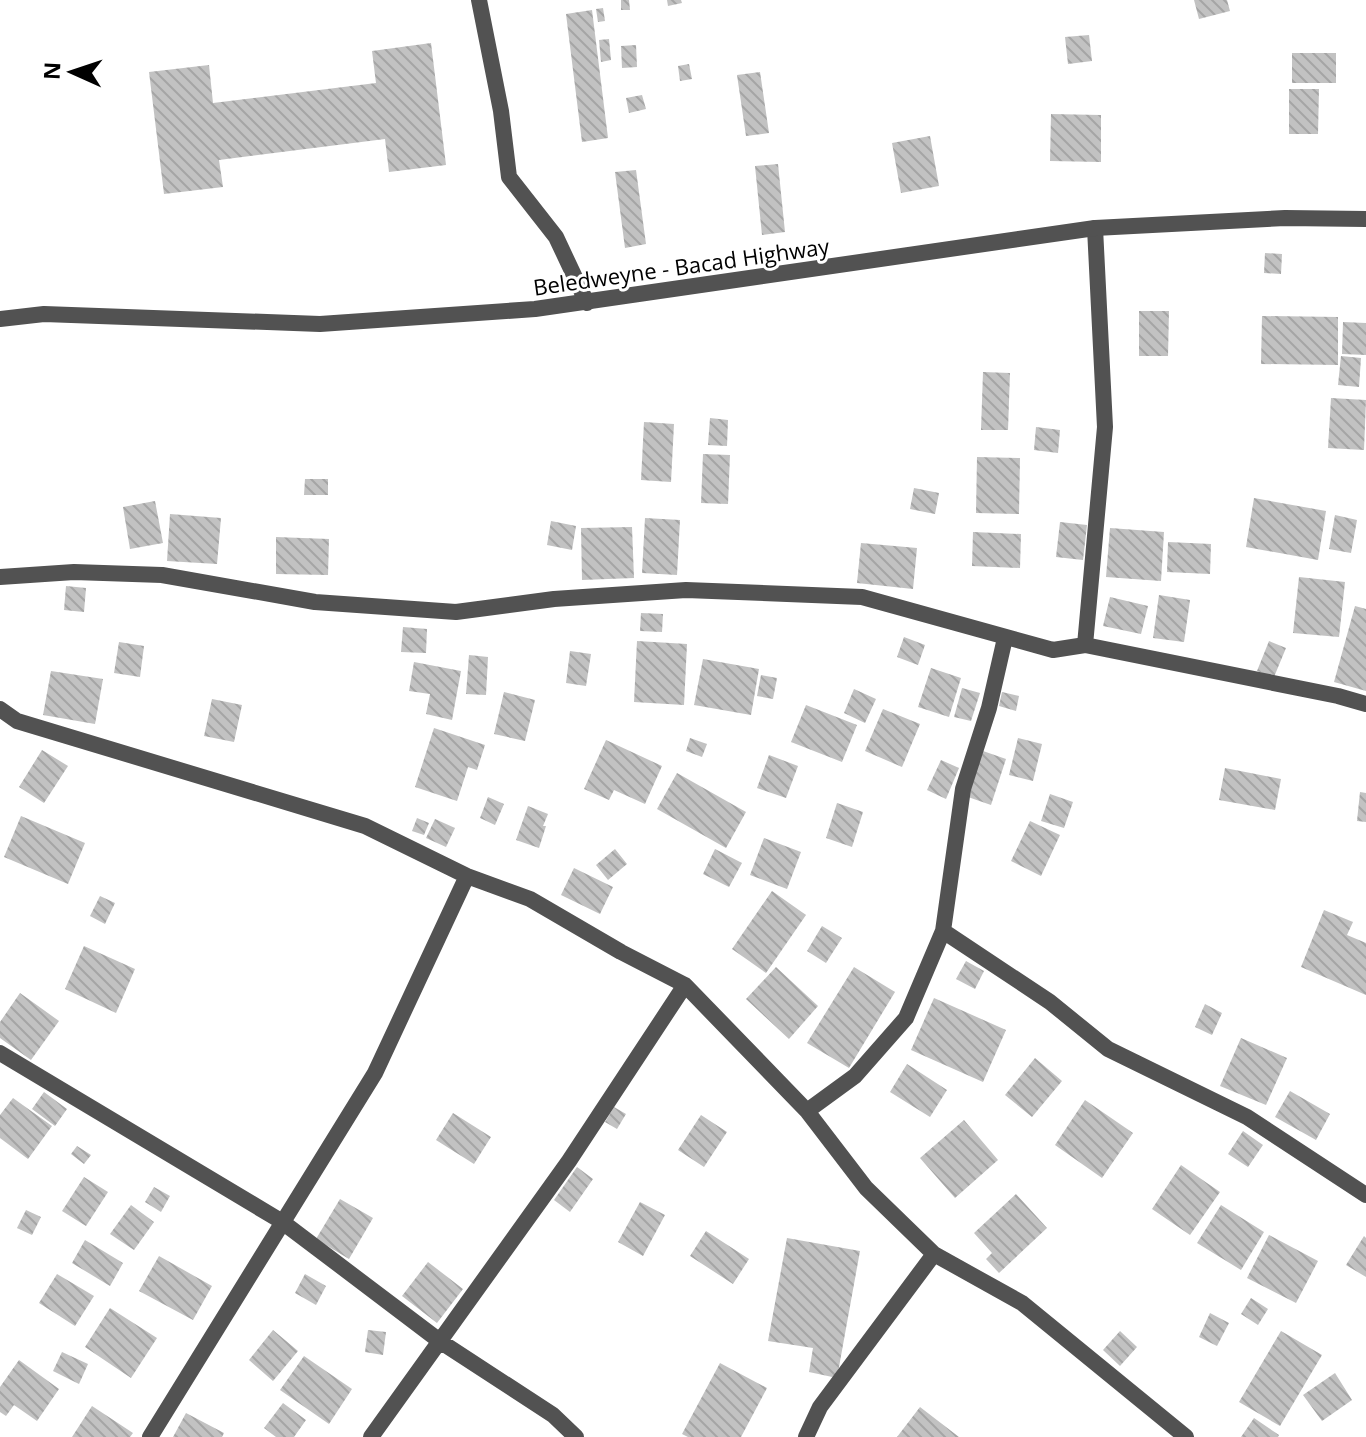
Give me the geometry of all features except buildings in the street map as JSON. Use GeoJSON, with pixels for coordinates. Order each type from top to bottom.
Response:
{"type":"FeatureCollection","features":[{"type":"Feature","properties":{"kind":"street"},"geometry":{"type":"LineString","coordinates":[[479,0],[501,111],[509,177],[556,237],[587,303]]}},
{"type":"Feature","properties":{"kind":"street","name":"Beledweyne - Bacad Highway"},"geometry":{"type":"LineString","coordinates":[[0,319],[44,314],[320,324],[587,303],[1095,228],[1285,218],[1366,219]]}},
{"type":"Feature","properties":{"kind":"street"},"geometry":{"type":"LineString","coordinates":[[1085,645],[1105,427],[1095,228]]}},
{"type":"Feature","properties":{"kind":"street"},"geometry":{"type":"LineString","coordinates":[[0,577],[74,572],[162,575],[315,602],[456,612],[554,599],[686,590],[862,597],[1053,650],[1085,645],[1366,704]]}},
{"type":"Feature","properties":{"kind":"street"},"geometry":{"type":"LineString","coordinates":[[807,1111],[855,1076],[906,1018],[943,931],[963,789],[989,708],[1005,638]]}},
{"type":"Feature","properties":{"kind":"street"},"geometry":{"type":"LineString","coordinates":[[0,709],[17,721],[365,826],[467,876],[530,899],[685,985],[807,1111],[866,1188],[934,1254],[1022,1303],[1186,1437]]}},
{"type":"Feature","properties":{"kind":"street"},"geometry":{"type":"LineString","coordinates":[[150,1437],[375,1073],[467,876]]}},
{"type":"Feature","properties":{"kind":"street"},"geometry":{"type":"LineString","coordinates":[[943,931],[1050,1002],[1108,1049],[1247,1117],[1366,1195]]}},
{"type":"Feature","properties":{"kind":"street"},"geometry":{"type":"LineString","coordinates":[[371,1437],[569,1161],[685,985]]}},
{"type":"Feature","properties":{"kind":"street"},"geometry":{"type":"LineString","coordinates":[[0,1053],[281,1221],[441,1342],[553,1415],[576,1437]]}},
{"type":"Feature","properties":{"kind":"street"},"geometry":{"type":"LineString","coordinates":[[806,1437],[820,1407],[934,1254]]}}]}
